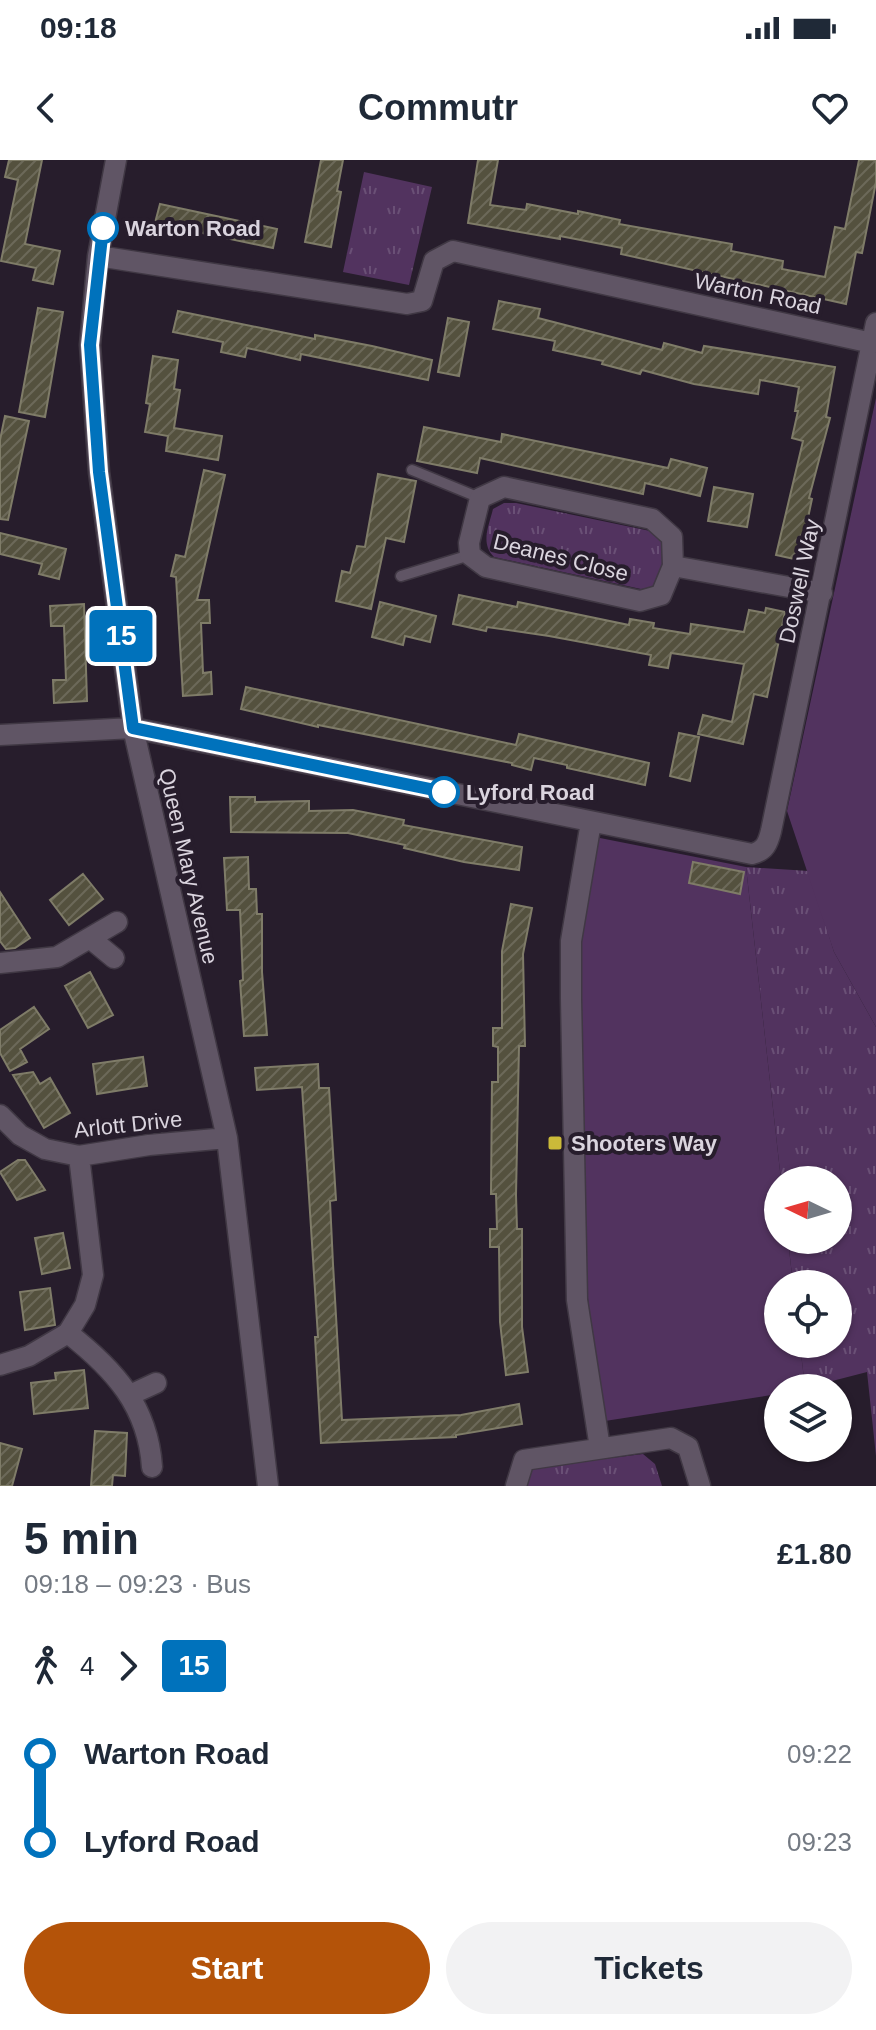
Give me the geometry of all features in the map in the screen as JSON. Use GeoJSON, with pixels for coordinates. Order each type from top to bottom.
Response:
{"type":"FeatureCollection","features":[{"type":"Feature","properties":{"kind":"street","name":"Queen Mary Avenue"},"geometry":{"type":"LineString","coordinates":[[116,160],[98,256],[90,345],[97,456],[133,728],[227,1138],[268,1486]]}},
{"type":"Feature","properties":{"kind":"street","name":"Warton Road"},"geometry":{"type":"LineString","coordinates":[[98,256],[407,304],[422,301],[434,261],[453,251],[874,333]]}},
{"type":"Feature","properties":{"kind":"street","name":"Doswell Way"},"geometry":{"type":"LineString","coordinates":[[591,822],[752,854],[770,853],[771,831],[874,333]]}},
{"type":"Feature","properties":{"kind":"street"},"geometry":{"type":"LineString","coordinates":[[480,498],[504,487],[652,519],[672,537],[673,566],[822,593]]}},
{"type":"Feature","properties":{"kind":"street","name":"Deanes Close"},"geometry":{"type":"LineString","coordinates":[[480,498],[469,543],[470,555],[486,567],[640,601],[661,595],[673,566]]}},
{"type":"Feature","properties":{"kind":"street"},"geometry":{"type":"LineString","coordinates":[[0,735],[133,728],[591,822],[571,941],[572,1072],[577,1300],[600,1448]]}},
{"type":"Feature","properties":{"kind":"street"},"geometry":{"type":"LineString","coordinates":[[0,963],[57,957],[117,922]]}},
{"type":"Feature","properties":{"kind":"street"},"geometry":{"type":"LineString","coordinates":[[91,939],[114,958]]}},
{"type":"Feature","properties":{"kind":"street","name":"Arlott Drive"},"geometry":{"type":"LineString","coordinates":[[3,1124],[45,1149],[79,1156],[149,1145],[227,1138]]}},
{"type":"Feature","properties":{"kind":"street"},"geometry":{"type":"LineString","coordinates":[[0,1365],[29,1356],[68,1333],[85,1305],[93,1275],[79,1156]]}},
{"type":"Feature","properties":{"kind":"street"},"geometry":{"type":"LineString","coordinates":[[68,1333],[102,1360],[130,1395],[150,1442],[152,1467]]}},
{"type":"Feature","properties":{"kind":"street"},"geometry":{"type":"LineString","coordinates":[[130,1395],[156,1383]]}},
{"type":"Feature","properties":{"kind":"street"},"geometry":{"type":"LineString","coordinates":[[516,1486],[524,1460],[671,1438],[688,1447],[700,1486]]}},
{"type":"Feature","properties":{"kind":"lane"},"geometry":{"type":"LineString","coordinates":[[412,470],[480,498]]}},
{"type":"Feature","properties":{"kind":"lane"},"geometry":{"type":"LineString","coordinates":[[401,576],[470,555]]}},
{"type":"Feature","properties":{"kind":"green space"},"geometry":{"type":"Polygon","coordinates":[[[364,172],[432,187],[409,285],[343,272],[364,172]]]}},
{"type":"Feature","properties":{"kind":"green space"},"geometry":{"type":"Polygon","coordinates":[[[876,398],[876,1027],[834,952],[787,811],[876,398]]]}},
{"type":"Feature","properties":{"kind":"green space"},"geometry":{"type":"Polygon","coordinates":[[[504,503],[655,532],[663,537],[663,551],[662,569],[654,588],[641,589],[494,557],[487,546],[488,528],[493,509],[504,503]]]}},
{"type":"Feature","properties":{"kind":"green space"},"geometry":{"type":"Polygon","coordinates":[[[590,836],[746,867],[779,1166],[764,1166],[764,1254],[790,1254],[791,1270],[764,1270],[764,1358],[802,1358],[803,1374],[764,1374],[764,1396],[605,1421],[592,1362],[581,1186],[579,959],[590,836]]]}},
{"type":"Feature","properties":{"kind":"green space"},"geometry":{"type":"Polygon","coordinates":[[[746,867],[809,871],[834,952],[876,1027],[876,1456],[867,1372],[852,1376],[803,1374],[802,1358],[852,1358],[852,1270],[791,1270],[790,1254],[852,1254],[852,1166],[779,1166],[746,867]]]}},
{"type":"Feature","properties":{"kind":"green space"},"geometry":{"type":"Polygon","coordinates":[[[643,1454],[655,1464],[662,1486],[525,1486],[530,1468],[643,1454]]]}},
{"type":"Feature","properties":{"kind":"building"},"geometry":{"type":"Polygon","coordinates":[[[9,160],[42,160],[25,244],[60,251],[53,284],[33,280],[36,268],[1,261],[18,180],[5,177],[9,160]]]}},
{"type":"Feature","properties":{"kind":"building"},"geometry":{"type":"Polygon","coordinates":[[[321,160],[343,160],[331,247],[305,242],[321,160]]]}},
{"type":"Feature","properties":{"kind":"building"},"geometry":{"type":"Polygon","coordinates":[[[478,160],[498,160],[490,205],[526,210],[527,204],[578,214],[578,211],[620,220],[619,224],[732,244],[731,251],[783,261],[782,269],[825,277],[835,227],[845,229],[859,160],[876,160],[876,182],[862,253],[856,252],[846,304],[621,254],[622,248],[468,223],[478,160]]]}},
{"type":"Feature","properties":{"kind":"building"},"geometry":{"type":"Polygon","coordinates":[[[160,204],[277,229],[273,248],[155,223],[160,204]]]}},
{"type":"Feature","properties":{"kind":"building"},"geometry":{"type":"Polygon","coordinates":[[[499,301],[540,309],[538,318],[662,350],[664,343],[702,353],[704,346],[835,367],[826,417],[830,418],[809,498],[812,499],[799,560],[776,555],[803,441],[792,438],[799,387],[760,380],[758,394],[694,384],[642,370],[640,374],[602,364],[603,361],[553,350],[555,341],[493,329],[499,301]]]}},
{"type":"Feature","properties":{"kind":"building"},"geometry":{"type":"Polygon","coordinates":[[[38,308],[63,312],[45,417],[19,412],[38,308]]]}},
{"type":"Feature","properties":{"kind":"building"},"geometry":{"type":"Polygon","coordinates":[[[178,311],[432,360],[428,380],[301,354],[300,360],[247,348],[245,357],[221,352],[223,342],[173,332],[178,311]]]}},
{"type":"Feature","properties":{"kind":"building"},"geometry":{"type":"Polygon","coordinates":[[[448,318],[469,322],[459,376],[438,372],[448,318]]]}},
{"type":"Feature","properties":{"kind":"building"},"geometry":{"type":"Polygon","coordinates":[[[153,356],[178,360],[174,389],[180,390],[174,428],[222,436],[218,460],[166,451],[168,436],[145,432],[153,356]]]}},
{"type":"Feature","properties":{"kind":"building"},"geometry":{"type":"Polygon","coordinates":[[[5,416],[29,421],[8,520],[0,519],[0,440],[5,416]]]}},
{"type":"Feature","properties":{"kind":"building"},"geometry":{"type":"Polygon","coordinates":[[[424,427],[501,442],[502,434],[668,468],[671,459],[707,468],[700,496],[645,483],[643,494],[480,458],[477,473],[417,461],[424,427]]]}},
{"type":"Feature","properties":{"kind":"building"},"geometry":{"type":"Polygon","coordinates":[[[204,470],[225,475],[197,600],[209,600],[210,623],[201,623],[203,673],[211,672],[212,694],[183,696],[176,577],[171,576],[176,555],[185,557],[204,470]]]}},
{"type":"Feature","properties":{"kind":"building"},"geometry":{"type":"Polygon","coordinates":[[[378,474],[416,481],[404,542],[386,538],[371,609],[336,601],[342,571],[350,573],[357,546],[365,547],[378,474]]]}},
{"type":"Feature","properties":{"kind":"building"},"geometry":{"type":"Polygon","coordinates":[[[714,487],[753,494],[747,527],[708,521],[714,487]]]}},
{"type":"Feature","properties":{"kind":"building"},"geometry":{"type":"Polygon","coordinates":[[[0,533],[66,549],[59,579],[39,574],[42,564],[0,554],[0,533]]]}},
{"type":"Feature","properties":{"kind":"building"},"geometry":{"type":"Polygon","coordinates":[[[459,595],[517,607],[518,602],[629,625],[630,619],[654,623],[653,628],[690,634],[691,624],[744,632],[749,610],[765,613],[766,608],[785,612],[767,697],[754,694],[743,744],[698,734],[703,715],[732,722],[744,664],[671,653],[668,668],[649,665],[651,655],[549,636],[487,627],[486,631],[453,624],[459,595]]]}},
{"type":"Feature","properties":{"kind":"building"},"geometry":{"type":"Polygon","coordinates":[[[380,602],[436,616],[430,642],[405,636],[403,645],[372,637],[380,602]]]}},
{"type":"Feature","properties":{"kind":"building"},"geometry":{"type":"Polygon","coordinates":[[[84,604],[87,701],[54,703],[53,680],[66,680],[64,626],[51,626],[50,606],[84,604]]]}},
{"type":"Feature","properties":{"kind":"building"},"geometry":{"type":"Polygon","coordinates":[[[246,687],[516,745],[519,734],[649,763],[645,785],[534,758],[531,770],[512,763],[318,727],[241,709],[246,687]]]}},
{"type":"Feature","properties":{"kind":"building"},"geometry":{"type":"Polygon","coordinates":[[[679,733],[699,737],[690,781],[670,776],[679,733]]]}},
{"type":"Feature","properties":{"kind":"building"},"geometry":{"type":"Polygon","coordinates":[[[230,797],[255,797],[255,802],[309,801],[309,811],[353,810],[404,820],[403,825],[522,847],[519,870],[464,862],[348,833],[231,832],[230,797]]]}},
{"type":"Feature","properties":{"kind":"building"},"geometry":{"type":"Polygon","coordinates":[[[248,857],[249,889],[256,889],[257,914],[262,914],[267,1035],[244,1036],[240,910],[227,910],[224,858],[248,857]]]}},
{"type":"Feature","properties":{"kind":"building"},"geometry":{"type":"Polygon","coordinates":[[[693,862],[744,872],[740,894],[689,883],[693,862]]]}},
{"type":"Feature","properties":{"kind":"building"},"geometry":{"type":"Polygon","coordinates":[[[83,874],[103,899],[69,925],[50,900],[83,874]]]}},
{"type":"Feature","properties":{"kind":"building"},"geometry":{"type":"Polygon","coordinates":[[[0,892],[30,938],[15,948],[6,949],[0,941],[0,892]]]}},
{"type":"Feature","properties":{"kind":"building"},"geometry":{"type":"Polygon","coordinates":[[[511,904],[532,908],[523,954],[525,1046],[519,1046],[516,1195],[517,1229],[522,1229],[522,1327],[528,1372],[506,1375],[500,1322],[499,1247],[490,1247],[490,1229],[497,1229],[496,1194],[491,1194],[492,1082],[498,1082],[498,1047],[493,1046],[493,1028],[502,1028],[502,951],[511,904]]]}},
{"type":"Feature","properties":{"kind":"building"},"geometry":{"type":"Polygon","coordinates":[[[90,972],[113,1015],[88,1028],[65,986],[90,972]]]}},
{"type":"Feature","properties":{"kind":"building"},"geometry":{"type":"Polygon","coordinates":[[[34,1007],[49,1029],[20,1049],[27,1062],[10,1071],[0,1053],[0,1030],[34,1007]]]}},
{"type":"Feature","properties":{"kind":"building"},"geometry":{"type":"Polygon","coordinates":[[[143,1057],[147,1086],[97,1094],[93,1064],[143,1057]]]}},
{"type":"Feature","properties":{"kind":"building"},"geometry":{"type":"Polygon","coordinates":[[[318,1064],[319,1088],[329,1088],[336,1200],[330,1201],[342,1420],[461,1415],[519,1404],[522,1424],[456,1437],[321,1443],[315,1337],[318,1337],[302,1087],[257,1090],[255,1068],[318,1064]]]}},
{"type":"Feature","properties":{"kind":"building"},"geometry":{"type":"Polygon","coordinates":[[[33,1072],[40,1084],[50,1078],[70,1113],[44,1128],[13,1075],[33,1072]]]}},
{"type":"Feature","properties":{"kind":"building"},"geometry":{"type":"Polygon","coordinates":[[[18,1160],[25,1160],[45,1190],[17,1200],[0,1172],[18,1160]]]}},
{"type":"Feature","properties":{"kind":"building"},"geometry":{"type":"Polygon","coordinates":[[[63,1233],[70,1268],[42,1274],[35,1238],[63,1233]]]}},
{"type":"Feature","properties":{"kind":"building"},"geometry":{"type":"Polygon","coordinates":[[[50,1288],[55,1325],[25,1330],[20,1292],[50,1288]]]}},
{"type":"Feature","properties":{"kind":"building"},"geometry":{"type":"Polygon","coordinates":[[[84,1370],[88,1408],[34,1414],[31,1383],[56,1380],[55,1373],[84,1370]]]}},
{"type":"Feature","properties":{"kind":"building"},"geometry":{"type":"Polygon","coordinates":[[[95,1431],[127,1433],[125,1476],[113,1475],[112,1486],[91,1486],[95,1431]]]}},
{"type":"Feature","properties":{"kind":"building"},"geometry":{"type":"Polygon","coordinates":[[[0,1443],[22,1449],[12,1486],[0,1486],[0,1443]]]}},
{"type":"Feature","properties":{"kind":"bus line","name":"15"},"geometry":{"type":"LineString","coordinates":[[103,228],[90,345],[99,472],[133,728],[444,792]]}},
{"type":"Feature","properties":{"kind":"place","name":"Warton Road"},"geometry":{"type":"Point","coordinates":[103,228]}},
{"type":"Feature","properties":{"kind":"place","name":"Lyford Road"},"geometry":{"type":"Point","coordinates":[444,792]}},
{"type":"Feature","properties":{"kind":"place","name":"Shooters Way"},"geometry":{"type":"Point","coordinates":[555,1143]}}]}
